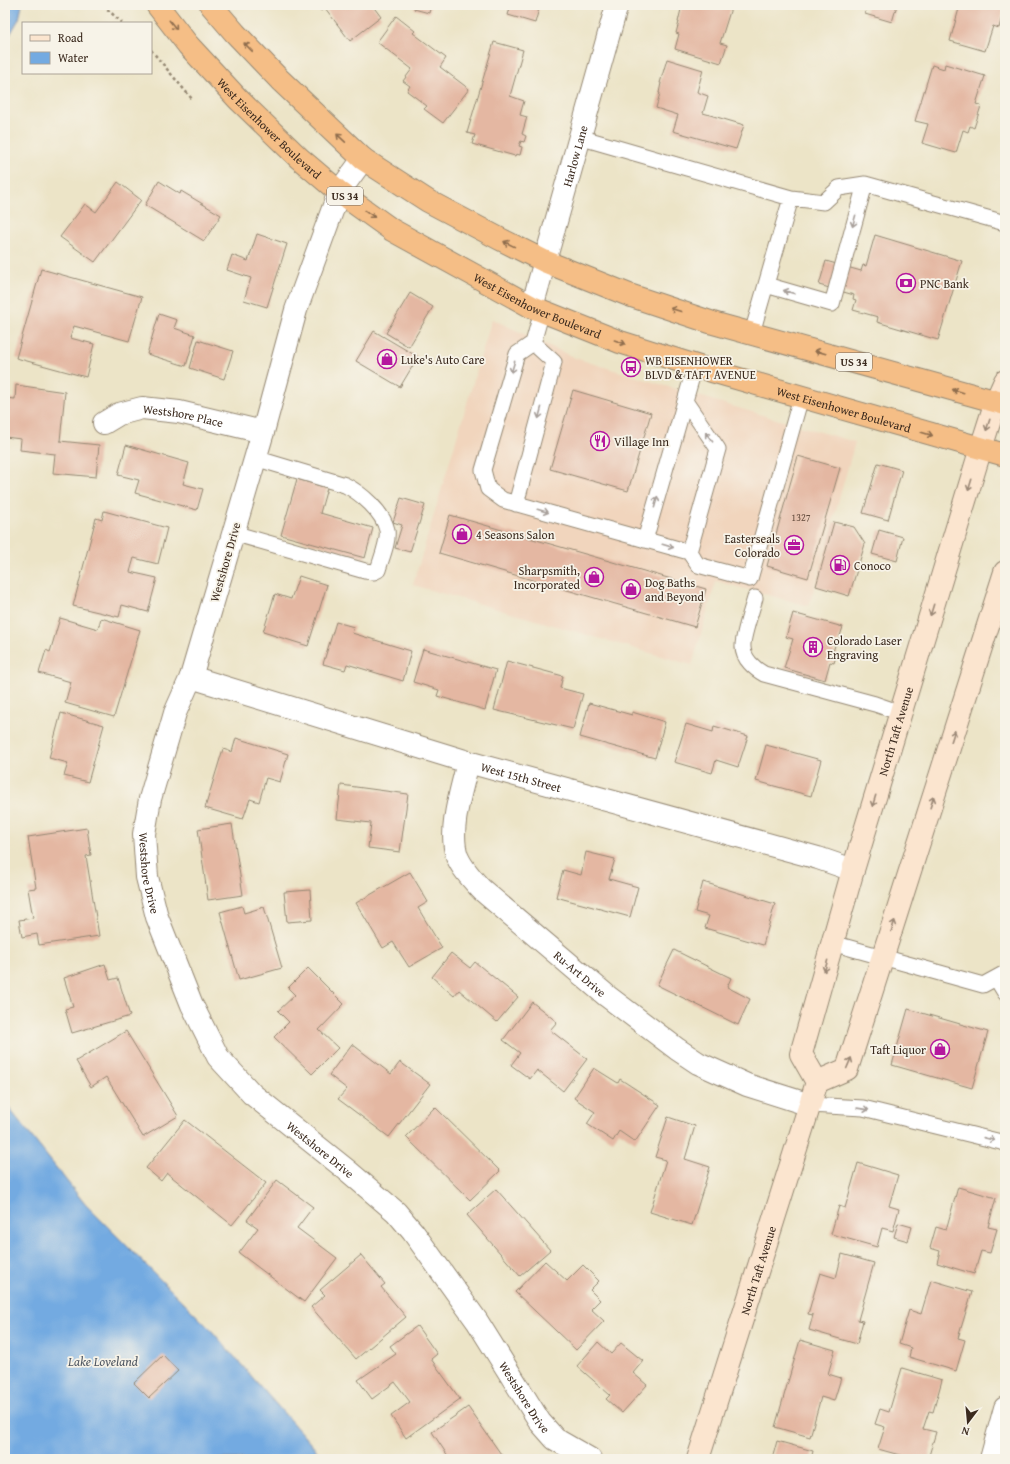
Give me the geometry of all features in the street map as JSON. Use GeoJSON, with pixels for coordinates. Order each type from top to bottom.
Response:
{"type":"FeatureCollection","features":[{"type":"Feature","properties":{"kind":"highway","name":"West Eisenhower Boulevard"},"geometry":{"type":"LineString","coordinates":[[157,5],[188,45],[238,98],[299,158],[339,192],[392,230],[537,309],[620,342],[695,366],[1005,455]]}},
{"type":"Feature","properties":{"kind":"highway","name":"US 34"},"geometry":{"type":"LineString","coordinates":[[211,5],[235,34],[280,80],[363,159],[428,202],[544,261],[629,295],[752,333],[1000,402]]}},
{"type":"Feature","properties":{"kind":"main road","name":"North Taft Avenue"},"geometry":{"type":"LineString","coordinates":[[698,1459],[816,1082],[801,1054],[832,943],[981,448],[1000,402],[1005,381]]}},
{"type":"Feature","properties":{"kind":"main road"},"geometry":{"type":"LineString","coordinates":[[816,1082],[848,1069],[1005,572]]}},
{"type":"Feature","properties":{"kind":"street","name":"Harlow Lane"},"geometry":{"type":"LineString","coordinates":[[537,309],[544,261],[616,5]]}},
{"type":"Feature","properties":{"kind":"street","name":"Westshore Drive"},"geometry":{"type":"LineString","coordinates":[[363,159],[339,192],[296,310],[234,533],[191,677],[175,714],[150,800],[144,834],[147,877],[157,917],[192,1005],[218,1057],[252,1094],[348,1171],[396,1212],[413,1232],[477,1321],[540,1422],[556,1439],[590,1459]]}},
{"type":"Feature","properties":{"kind":"street","name":"Westshore Place"},"geometry":{"type":"LineString","coordinates":[[104,423],[119,414],[142,408],[179,412],[263,432]]}},
{"type":"Feature","properties":{"kind":"street","name":"West 15th Street"},"geometry":{"type":"LineString","coordinates":[[191,677],[468,762],[818,858],[854,870]]}},
{"type":"Feature","properties":{"kind":"street","name":"Ru-Art Drive"},"geometry":{"type":"LineString","coordinates":[[468,762],[457,813],[454,836],[457,856],[467,873],[482,890],[607,996],[698,1063],[747,1085],[810,1105]]}},
{"type":"Feature","properties":{"kind":"street"},"geometry":{"type":"LineString","coordinates":[[990,1459],[1005,1408]]}},
{"type":"Feature","properties":{"kind":"lane"},"geometry":{"type":"LineString","coordinates":[[579,137],[791,198],[824,202],[839,188],[865,184],[1005,223]]}},
{"type":"Feature","properties":{"kind":"lane"},"geometry":{"type":"LineString","coordinates":[[766,285],[832,304],[865,184]]}},
{"type":"Feature","properties":{"kind":"lane"},"geometry":{"type":"LineString","coordinates":[[752,333],[791,198]]}},
{"type":"Feature","properties":{"kind":"lane"},"geometry":{"type":"LineString","coordinates":[[537,309],[533,343],[517,354],[483,470],[488,489],[503,500],[688,552],[698,566],[750,579],[801,397]]}},
{"type":"Feature","properties":{"kind":"lane"},"geometry":{"type":"LineString","coordinates":[[516,504],[554,362],[533,343]]}},
{"type":"Feature","properties":{"kind":"lane"},"geometry":{"type":"LineString","coordinates":[[645,540],[695,366]]}},
{"type":"Feature","properties":{"kind":"lane"},"geometry":{"type":"LineString","coordinates":[[685,401],[718,449],[688,552]]}},
{"type":"Feature","properties":{"kind":"lane"},"geometry":{"type":"LineString","coordinates":[[234,533],[365,571],[376,572],[379,565],[387,536],[387,529],[377,512],[358,492],[345,485],[256,458]]}},
{"type":"Feature","properties":{"kind":"lane"},"geometry":{"type":"LineString","coordinates":[[755,598],[742,648],[746,658],[755,669],[764,674],[876,704],[901,713]]}},
{"type":"Feature","properties":{"kind":"lane"},"geometry":{"type":"LineString","coordinates":[[832,943],[983,986],[1001,975],[1005,993]]}},
{"type":"Feature","properties":{"kind":"lane"},"geometry":{"type":"LineString","coordinates":[[810,1105],[863,1108],[1005,1143]]}},
{"type":"Feature","properties":{"kind":"path"},"geometry":{"type":"LineString","coordinates":[[103,5],[121,22]]}},
{"type":"Feature","properties":{"kind":"path"},"geometry":{"type":"LineString","coordinates":[[152,51],[192,99]]}},
{"type":"Feature","properties":{"kind":"shaded area"},"geometry":{"type":"Polygon","coordinates":[[[492,319],[575,358],[855,442],[809,606],[716,581],[692,665],[413,585],[492,319]]]}},
{"type":"Feature","properties":{"kind":"water"},"geometry":{"type":"Polygon","coordinates":[[[5,5],[22,5],[19,19],[5,43],[5,5]]]}},
{"type":"Feature","properties":{"kind":"water","name":"Lake Loveland"},"geometry":{"type":"Polygon","coordinates":[[[5,1103],[85,1204],[211,1330],[324,1459],[5,1459],[5,1103]]]}},
{"type":"Feature","properties":{"kind":"building"},"geometry":{"type":"Polygon","coordinates":[[[313,5],[372,5],[381,17],[350,41],[325,8],[321,11],[317,6],[315,7],[313,5]]]}},
{"type":"Feature","properties":{"kind":"building"},"geometry":{"type":"Polygon","coordinates":[[[415,5],[431,5],[429,13],[414,9],[415,5]]]}},
{"type":"Feature","properties":{"kind":"building"},"geometry":{"type":"Polygon","coordinates":[[[511,5],[540,5],[535,23],[508,15],[511,5]]]}},
{"type":"Feature","properties":{"kind":"building"},"geometry":{"type":"Polygon","coordinates":[[[682,5],[732,5],[720,43],[727,45],[721,63],[675,49],[679,34],[676,33],[682,5]]]}},
{"type":"Feature","properties":{"kind":"building"},"geometry":{"type":"Polygon","coordinates":[[[867,5],[897,5],[892,22],[865,14],[867,5]]]}},
{"type":"Feature","properties":{"kind":"building"},"geometry":{"type":"Polygon","coordinates":[[[960,5],[1005,5],[999,28],[993,26],[985,51],[950,41],[960,5]]]}},
{"type":"Feature","properties":{"kind":"building"},"geometry":{"type":"Polygon","coordinates":[[[396,16],[415,31],[413,33],[446,58],[440,67],[469,89],[443,123],[424,109],[427,106],[407,91],[410,86],[403,81],[412,69],[377,42],[396,16]]]}},
{"type":"Feature","properties":{"kind":"building"},"geometry":{"type":"Polygon","coordinates":[[[494,42],[523,50],[510,96],[524,101],[520,115],[527,117],[522,134],[526,136],[524,142],[521,141],[519,146],[522,147],[520,155],[516,154],[515,156],[472,144],[475,135],[467,133],[494,42]]]}},
{"type":"Feature","properties":{"kind":"building"},"geometry":{"type":"Polygon","coordinates":[[[667,59],[703,70],[697,92],[708,96],[703,113],[744,125],[736,149],[673,131],[678,115],[656,108],[660,93],[660,83],[667,59]]]}},
{"type":"Feature","properties":{"kind":"building"},"geometry":{"type":"Polygon","coordinates":[[[945,64],[985,76],[976,104],[981,106],[974,128],[970,126],[968,132],[963,130],[956,153],[922,143],[928,124],[915,121],[932,65],[944,69],[945,64]]]}},
{"type":"Feature","properties":{"kind":"building"},"geometry":{"type":"Polygon","coordinates":[[[159,181],[180,194],[181,191],[221,215],[204,241],[145,205],[159,181]]]}},
{"type":"Feature","properties":{"kind":"building"},"geometry":{"type":"Polygon","coordinates":[[[118,182],[141,200],[95,262],[60,237],[85,204],[96,212],[118,182]]]}},
{"type":"Feature","properties":{"kind":"building"},"geometry":{"type":"Polygon","coordinates":[[[257,234],[287,244],[267,307],[244,300],[251,278],[227,270],[232,255],[248,261],[257,234]]]}},
{"type":"Feature","properties":{"kind":"building","name":"PNC Bank"},"geometry":{"type":"Polygon","coordinates":[[[875,235],[962,261],[938,340],[877,322],[878,317],[853,310],[856,300],[853,299],[854,295],[819,285],[826,261],[861,271],[863,265],[866,266],[875,235]]]}},
{"type":"Feature","properties":{"kind":"building"},"geometry":{"type":"Polygon","coordinates":[[[41,269],[142,297],[129,341],[74,326],[70,338],[94,344],[86,377],[16,358],[41,269]]]}},
{"type":"Feature","properties":{"kind":"building"},"geometry":{"type":"Polygon","coordinates":[[[410,293],[433,307],[409,347],[386,333],[410,293]]]}},
{"type":"Feature","properties":{"kind":"building"},"geometry":{"type":"Polygon","coordinates":[[[159,314],[177,320],[174,328],[195,335],[186,366],[147,354],[159,314]]]}},
{"type":"Feature","properties":{"kind":"building","name":"Luke's Auto Care"},"geometry":{"type":"Polygon","coordinates":[[[374,331],[418,357],[400,387],[356,361],[374,331]]]}},
{"type":"Feature","properties":{"kind":"building"},"geometry":{"type":"Polygon","coordinates":[[[198,340],[233,351],[224,379],[190,368],[198,340]]]}},
{"type":"Feature","properties":{"kind":"building"},"geometry":{"type":"Polygon","coordinates":[[[16,385],[65,392],[60,441],[99,445],[96,477],[53,473],[55,454],[20,450],[21,439],[5,437],[5,398],[15,399],[16,385]]]}},
{"type":"Feature","properties":{"kind":"building","name":"Village Inn"},"geometry":{"type":"Polygon","coordinates":[[[573,390],[651,413],[628,491],[550,469],[573,390]]]}},
{"type":"Feature","properties":{"kind":"building"},"geometry":{"type":"Polygon","coordinates":[[[126,445],[189,463],[183,484],[203,489],[197,510],[135,493],[139,480],[118,475],[126,445]]]}},
{"type":"Feature","properties":{"kind":"building"},"geometry":{"type":"Polygon","coordinates":[[[798,456],[840,468],[808,578],[767,566],[798,456]]]}},
{"type":"Feature","properties":{"kind":"building"},"geometry":{"type":"Polygon","coordinates":[[[878,463],[902,470],[888,520],[863,513],[878,463]]]}},
{"type":"Feature","properties":{"kind":"building"},"geometry":{"type":"Polygon","coordinates":[[[297,479],[327,488],[320,513],[373,528],[365,558],[281,535],[297,479]]]}},
{"type":"Feature","properties":{"kind":"building"},"geometry":{"type":"Polygon","coordinates":[[[401,498],[425,505],[410,552],[395,548],[402,525],[393,522],[401,498]]]}},
{"type":"Feature","properties":{"kind":"building"},"geometry":{"type":"Polygon","coordinates":[[[104,511],[167,528],[158,564],[134,558],[130,572],[157,578],[148,612],[122,605],[119,617],[73,606],[96,518],[102,520],[104,511]]]}},
{"type":"Feature","properties":{"kind":"building"},"geometry":{"type":"Polygon","coordinates":[[[450,515],[706,589],[695,627],[439,553],[450,515]]]}},
{"type":"Feature","properties":{"kind":"building","name":"Conoco"},"geometry":{"type":"Polygon","coordinates":[[[834,522],[854,527],[865,544],[849,596],[816,586],[834,522]]]}},
{"type":"Feature","properties":{"kind":"building"},"geometry":{"type":"Polygon","coordinates":[[[879,530],[903,537],[897,561],[872,554],[879,530]]]}},
{"type":"Feature","properties":{"kind":"building"},"geometry":{"type":"Polygon","coordinates":[[[299,576],[327,585],[308,646],[263,632],[275,594],[291,599],[299,576]]]}},
{"type":"Feature","properties":{"kind":"building","name":"Colorado Laser Engraving"},"geometry":{"type":"Polygon","coordinates":[[[793,613],[843,627],[833,652],[837,653],[834,663],[830,662],[825,680],[784,668],[793,639],[786,637],[793,613]]]}},
{"type":"Feature","properties":{"kind":"building"},"geometry":{"type":"Polygon","coordinates":[[[60,618],[98,629],[101,618],[140,630],[114,717],[65,703],[71,682],[39,673],[46,650],[50,652],[60,618]]]}},
{"type":"Feature","properties":{"kind":"building"},"geometry":{"type":"Polygon","coordinates":[[[336,622],[354,627],[352,633],[411,651],[403,681],[347,664],[345,670],[323,664],[336,622]]]}},
{"type":"Feature","properties":{"kind":"building"},"geometry":{"type":"Polygon","coordinates":[[[423,649],[496,670],[485,710],[437,696],[439,690],[413,682],[423,649]]]}},
{"type":"Feature","properties":{"kind":"building"},"geometry":{"type":"Polygon","coordinates":[[[507,661],[563,676],[560,688],[583,694],[573,729],[494,710],[507,661]]]}},
{"type":"Feature","properties":{"kind":"building"},"geometry":{"type":"Polygon","coordinates":[[[589,703],[632,715],[632,712],[665,722],[655,758],[580,737],[589,703]]]}},
{"type":"Feature","properties":{"kind":"building"},"geometry":{"type":"Polygon","coordinates":[[[61,713],[104,725],[88,782],[64,776],[68,763],[49,758],[61,713]]]}},
{"type":"Feature","properties":{"kind":"building"},"geometry":{"type":"Polygon","coordinates":[[[686,724],[713,732],[714,726],[748,736],[738,767],[716,760],[712,773],[674,762],[686,724]]]}},
{"type":"Feature","properties":{"kind":"building"},"geometry":{"type":"Polygon","coordinates":[[[236,738],[288,754],[280,782],[266,778],[259,802],[250,799],[243,819],[205,808],[223,749],[232,752],[236,738]]]}},
{"type":"Feature","properties":{"kind":"building"},"geometry":{"type":"Polygon","coordinates":[[[766,745],[821,760],[811,796],[756,781],[766,745]]]}},
{"type":"Feature","properties":{"kind":"building"},"geometry":{"type":"Polygon","coordinates":[[[341,785],[408,794],[400,852],[368,848],[371,823],[337,819],[341,785]]]}},
{"type":"Feature","properties":{"kind":"building"},"geometry":{"type":"Polygon","coordinates":[[[232,824],[243,895],[208,900],[198,829],[232,824]]]}},
{"type":"Feature","properties":{"kind":"building"},"geometry":{"type":"Polygon","coordinates":[[[87,828],[91,855],[86,856],[99,936],[39,945],[37,934],[22,937],[19,920],[33,918],[28,889],[36,888],[28,837],[87,828]]]}},
{"type":"Feature","properties":{"kind":"building"},"geometry":{"type":"Polygon","coordinates":[[[586,852],[615,859],[609,879],[638,887],[630,917],[556,897],[563,870],[581,875],[586,852]]]}},
{"type":"Feature","properties":{"kind":"building"},"geometry":{"type":"Polygon","coordinates":[[[410,872],[428,902],[418,908],[442,948],[409,967],[393,942],[383,948],[356,903],[410,872]]]}},
{"type":"Feature","properties":{"kind":"building"},"geometry":{"type":"Polygon","coordinates":[[[703,882],[775,904],[763,945],[705,928],[709,916],[695,912],[703,882]]]}},
{"type":"Feature","properties":{"kind":"building"},"geometry":{"type":"Polygon","coordinates":[[[310,890],[312,920],[287,922],[284,892],[310,890]]]}},
{"type":"Feature","properties":{"kind":"building"},"geometry":{"type":"Polygon","coordinates":[[[242,906],[244,913],[264,907],[282,968],[239,980],[220,912],[242,906]]]}},
{"type":"Feature","properties":{"kind":"building"},"geometry":{"type":"Polygon","coordinates":[[[674,950],[731,978],[727,987],[750,999],[738,1025],[657,985],[674,950]]]}},
{"type":"Feature","properties":{"kind":"building"},"geometry":{"type":"Polygon","coordinates":[[[451,953],[470,968],[475,962],[518,997],[497,1022],[459,990],[454,996],[432,977],[451,953]]]}},
{"type":"Feature","properties":{"kind":"building"},"geometry":{"type":"Polygon","coordinates":[[[105,964],[110,980],[118,978],[130,1016],[72,1033],[65,1009],[73,1007],[64,978],[105,964]]]}},
{"type":"Feature","properties":{"kind":"building"},"geometry":{"type":"Polygon","coordinates":[[[308,968],[344,1004],[319,1030],[338,1048],[312,1074],[274,1037],[289,1022],[278,1011],[295,995],[288,988],[308,968]]]}},
{"type":"Feature","properties":{"kind":"building"},"geometry":{"type":"Polygon","coordinates":[[[532,1002],[557,1022],[550,1030],[587,1059],[563,1091],[537,1070],[530,1079],[511,1065],[520,1053],[503,1040],[532,1002]]]}},
{"type":"Feature","properties":{"kind":"building","name":"Taft Liquor"},"geometry":{"type":"Polygon","coordinates":[[[908,1009],[988,1032],[972,1088],[892,1065],[908,1009]]]}},
{"type":"Feature","properties":{"kind":"building"},"geometry":{"type":"Polygon","coordinates":[[[126,1031],[178,1116],[143,1137],[106,1077],[91,1087],[76,1061],[126,1031]]]}},
{"type":"Feature","properties":{"kind":"building"},"geometry":{"type":"Polygon","coordinates":[[[352,1044],[391,1074],[400,1062],[430,1084],[389,1137],[338,1099],[347,1089],[329,1075],[352,1044]]]}},
{"type":"Feature","properties":{"kind":"building"},"geometry":{"type":"Polygon","coordinates":[[[594,1068],[618,1083],[620,1079],[660,1105],[635,1142],[619,1131],[613,1141],[587,1124],[595,1112],[574,1098],[594,1068]]]}},
{"type":"Feature","properties":{"kind":"building"},"geometry":{"type":"Polygon","coordinates":[[[435,1107],[500,1171],[470,1200],[406,1137],[435,1107]]]}},
{"type":"Feature","properties":{"kind":"building"},"geometry":{"type":"Polygon","coordinates":[[[668,1117],[695,1126],[685,1159],[710,1167],[692,1225],[650,1212],[666,1160],[655,1157],[668,1117]]]}},
{"type":"Feature","properties":{"kind":"building"},"geometry":{"type":"Polygon","coordinates":[[[185,1120],[266,1183],[232,1225],[167,1173],[161,1181],[146,1168],[185,1120]]]}},
{"type":"Feature","properties":{"kind":"building"},"geometry":{"type":"Polygon","coordinates":[[[858,1163],[898,1175],[889,1206],[899,1209],[893,1231],[882,1228],[877,1247],[831,1234],[839,1206],[845,1208],[858,1163]]]}},
{"type":"Feature","properties":{"kind":"building"},"geometry":{"type":"Polygon","coordinates":[[[277,1180],[313,1207],[297,1228],[337,1258],[304,1302],[239,1253],[258,1228],[247,1220],[277,1180]]]}},
{"type":"Feature","properties":{"kind":"building"},"geometry":{"type":"Polygon","coordinates":[[[958,1187],[996,1198],[988,1227],[997,1229],[990,1253],[981,1251],[974,1274],[937,1263],[940,1251],[930,1248],[936,1227],[946,1230],[958,1187]]]}},
{"type":"Feature","properties":{"kind":"building"},"geometry":{"type":"Polygon","coordinates":[[[496,1189],[550,1250],[520,1276],[467,1215],[496,1189]]]}},
{"type":"Feature","properties":{"kind":"building"},"geometry":{"type":"Polygon","coordinates":[[[898,1223],[912,1227],[908,1241],[894,1237],[898,1223]]]}},
{"type":"Feature","properties":{"kind":"building"},"geometry":{"type":"Polygon","coordinates":[[[842,1254],[874,1263],[858,1320],[863,1321],[857,1344],[809,1330],[813,1315],[808,1314],[820,1273],[836,1278],[842,1254]]]}},
{"type":"Feature","properties":{"kind":"building"},"geometry":{"type":"Polygon","coordinates":[[[361,1255],[385,1284],[381,1287],[406,1317],[356,1359],[311,1307],[325,1295],[320,1290],[361,1255]]]}},
{"type":"Feature","properties":{"kind":"building"},"geometry":{"type":"Polygon","coordinates":[[[545,1261],[567,1281],[583,1265],[599,1281],[590,1290],[600,1300],[591,1309],[604,1321],[576,1350],[515,1292],[545,1261]]]}},
{"type":"Feature","properties":{"kind":"building"},"geometry":{"type":"Polygon","coordinates":[[[931,1280],[972,1292],[958,1338],[965,1340],[956,1371],[909,1357],[911,1348],[899,1344],[909,1310],[921,1314],[931,1280]]]}},
{"type":"Feature","properties":{"kind":"building"},"geometry":{"type":"Polygon","coordinates":[[[417,1326],[437,1354],[431,1359],[460,1399],[406,1438],[391,1416],[410,1402],[395,1382],[372,1399],[358,1380],[396,1354],[390,1346],[417,1326]]]}},
{"type":"Feature","properties":{"kind":"building"},"geometry":{"type":"Polygon","coordinates":[[[800,1340],[835,1350],[828,1374],[841,1378],[834,1401],[821,1397],[810,1437],[775,1427],[800,1340]]]}},
{"type":"Feature","properties":{"kind":"building"},"geometry":{"type":"Polygon","coordinates":[[[598,1342],[611,1354],[621,1343],[643,1361],[633,1373],[647,1385],[622,1413],[606,1399],[610,1395],[577,1366],[598,1342]]]}},
{"type":"Feature","properties":{"kind":"building"},"geometry":{"type":"Polygon","coordinates":[[[163,1355],[178,1371],[149,1398],[134,1383],[163,1355]]]}},
{"type":"Feature","properties":{"kind":"building"},"geometry":{"type":"Polygon","coordinates":[[[902,1368],[942,1380],[933,1412],[929,1411],[923,1429],[936,1432],[928,1459],[914,1459],[878,1449],[885,1427],[875,1424],[880,1409],[889,1412],[902,1368]]]}},
{"type":"Feature","properties":{"kind":"building"},"geometry":{"type":"Polygon","coordinates":[[[468,1407],[503,1457],[500,1459],[450,1459],[432,1432],[468,1407]]]}},
{"type":"Feature","properties":{"kind":"building"},"geometry":{"type":"Polygon","coordinates":[[[777,1441],[813,1451],[811,1459],[772,1459],[777,1441]]]}},
{"type":"Feature","properties":{"kind":"place","name":"PNC Bank"},"geometry":{"type":"Point","coordinates":[906,283]}},
{"type":"Feature","properties":{"kind":"place","name":"Luke's Auto Care"},"geometry":{"type":"Point","coordinates":[387,359]}},
{"type":"Feature","properties":{"kind":"place","name":"WB EISENHOWER BLVD & TAFT AVENUE"},"geometry":{"type":"Point","coordinates":[631,367]}},
{"type":"Feature","properties":{"kind":"place","name":"Village Inn"},"geometry":{"type":"Point","coordinates":[600,441]}},
{"type":"Feature","properties":{"kind":"place","name":"4 Seasons Salon"},"geometry":{"type":"Point","coordinates":[462,534]}},
{"type":"Feature","properties":{"kind":"place","name":"Easterseals Colorado"},"geometry":{"type":"Point","coordinates":[794,545]}},
{"type":"Feature","properties":{"kind":"place","name":"Conoco"},"geometry":{"type":"Point","coordinates":[840,565]}},
{"type":"Feature","properties":{"kind":"place","name":"Sharpsmith, Incorporated"},"geometry":{"type":"Point","coordinates":[594,577]}},
{"type":"Feature","properties":{"kind":"place","name":"Dog Baths and Beyond"},"geometry":{"type":"Point","coordinates":[631,589]}},
{"type":"Feature","properties":{"kind":"place","name":"Colorado Laser Engraving"},"geometry":{"type":"Point","coordinates":[813,647]}},
{"type":"Feature","properties":{"kind":"place","name":"Taft Liquor"},"geometry":{"type":"Point","coordinates":[940,1049]}}]}
